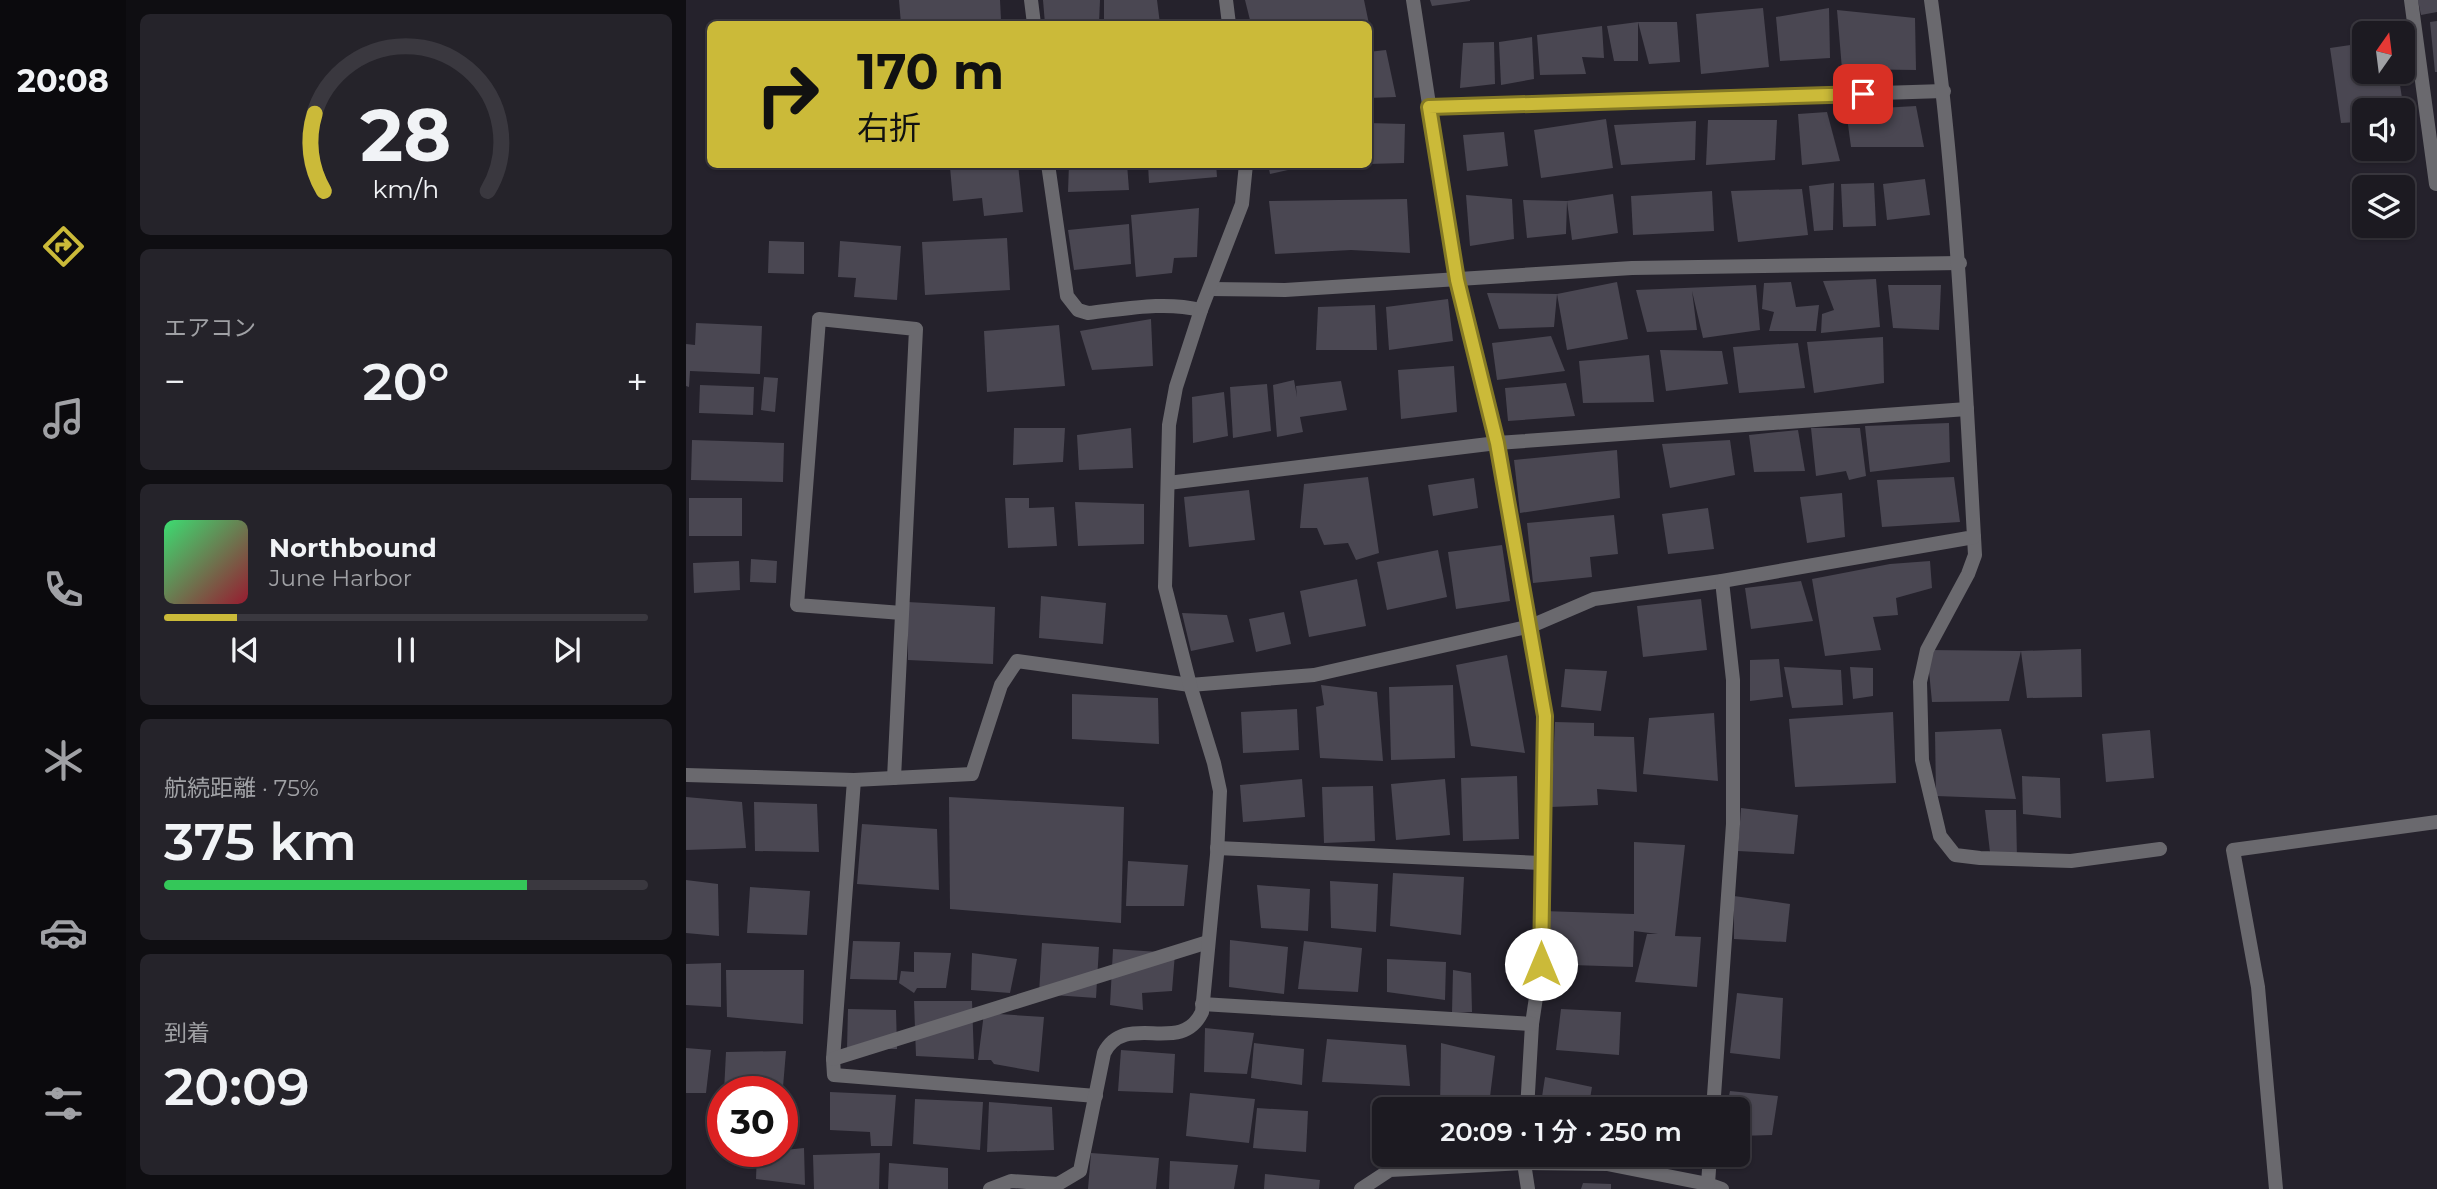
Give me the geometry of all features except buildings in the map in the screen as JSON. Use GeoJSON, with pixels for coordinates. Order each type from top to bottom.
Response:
{"type":"FeatureCollection","features":[{"type":"Feature","properties":{"kind":"street"},"geometry":{"type":"LineString","coordinates":[[1031,0],[1034,21]]}},
{"type":"Feature","properties":{"kind":"street"},"geometry":{"type":"LineString","coordinates":[[1226,0],[1229,21]]}},
{"type":"Feature","properties":{"kind":"street"},"geometry":{"type":"LineString","coordinates":[[1413,0],[1457,280],[1497,443],[1545,716],[1541,964],[1532,1024],[1528,1097]]}},
{"type":"Feature","properties":{"kind":"street"},"geometry":{"type":"LineString","coordinates":[[1931,0],[1944,91],[1960,263],[1975,555],[1968,574],[1927,650],[1920,682],[1922,760],[1940,836],[1955,855],[1980,858],[2071,861],[2160,849]]}},
{"type":"Feature","properties":{"kind":"street"},"geometry":{"type":"LineString","coordinates":[[2411,0],[2436,184]]}},
{"type":"Feature","properties":{"kind":"street"},"geometry":{"type":"LineString","coordinates":[[1429,107],[1944,91]]}},
{"type":"Feature","properties":{"kind":"street"},"geometry":{"type":"LineString","coordinates":[[1049,168],[1067,296],[1077,310],[1088,313],[1181,305],[1201,310]]}},
{"type":"Feature","properties":{"kind":"street"},"geometry":{"type":"LineString","coordinates":[[990,1189],[1011,1181],[1058,1184],[1080,1171],[1104,1053],[1110,1041],[1124,1035],[1184,1032],[1196,1024],[1202,1004],[1220,791],[1165,587],[1169,425],[1176,387],[1201,310],[1242,204],[1246,168]]}},
{"type":"Feature","properties":{"kind":"street"},"geometry":{"type":"LineString","coordinates":[[1210,289],[1285,290],[1632,268],[1960,263]]}},
{"type":"Feature","properties":{"kind":"street"},"geometry":{"type":"LineString","coordinates":[[894,778],[916,328],[819,319],[797,605],[902,613]]}},
{"type":"Feature","properties":{"kind":"street"},"geometry":{"type":"LineString","coordinates":[[1168,483],[1497,443],[1967,409]]}},
{"type":"Feature","properties":{"kind":"street"},"geometry":{"type":"LineString","coordinates":[[686,775],[854,780],[972,774],[1001,685],[1017,661],[1190,685],[1314,675],[1531,626],[1594,598],[1722,581],[1974,537]]}},
{"type":"Feature","properties":{"kind":"street"},"geometry":{"type":"LineString","coordinates":[[1714,1097],[1734,785],[1733,680],[1722,581]]}},
{"type":"Feature","properties":{"kind":"street"},"geometry":{"type":"LineString","coordinates":[[854,780],[833,1059],[834,1076],[1096,1096]]}},
{"type":"Feature","properties":{"kind":"street"},"geometry":{"type":"LineString","coordinates":[[2276,1189],[2258,988],[2233,850],[2437,822]]}},
{"type":"Feature","properties":{"kind":"street"},"geometry":{"type":"LineString","coordinates":[[1217,848],[1541,863]]}},
{"type":"Feature","properties":{"kind":"street"},"geometry":{"type":"LineString","coordinates":[[833,1059],[1208,942]]}},
{"type":"Feature","properties":{"kind":"street"},"geometry":{"type":"LineString","coordinates":[[1202,1004],[1532,1024]]}},
{"type":"Feature","properties":{"kind":"street"},"geometry":{"type":"LineString","coordinates":[[1360,1189],[1390,1170],[1427,1167]]}},
{"type":"Feature","properties":{"kind":"street"},"geometry":{"type":"LineString","coordinates":[[1525,1167],[1528,1189]]}},
{"type":"Feature","properties":{"kind":"street"},"geometry":{"type":"LineString","coordinates":[[1621,1167],[1715,1187],[1712,1167]]}},
{"type":"Feature","properties":{"kind":"route"},"geometry":{"type":"LineString","coordinates":[[1541,964],[1545,716],[1497,443],[1457,280],[1429,107],[1863,94]]}}]}
